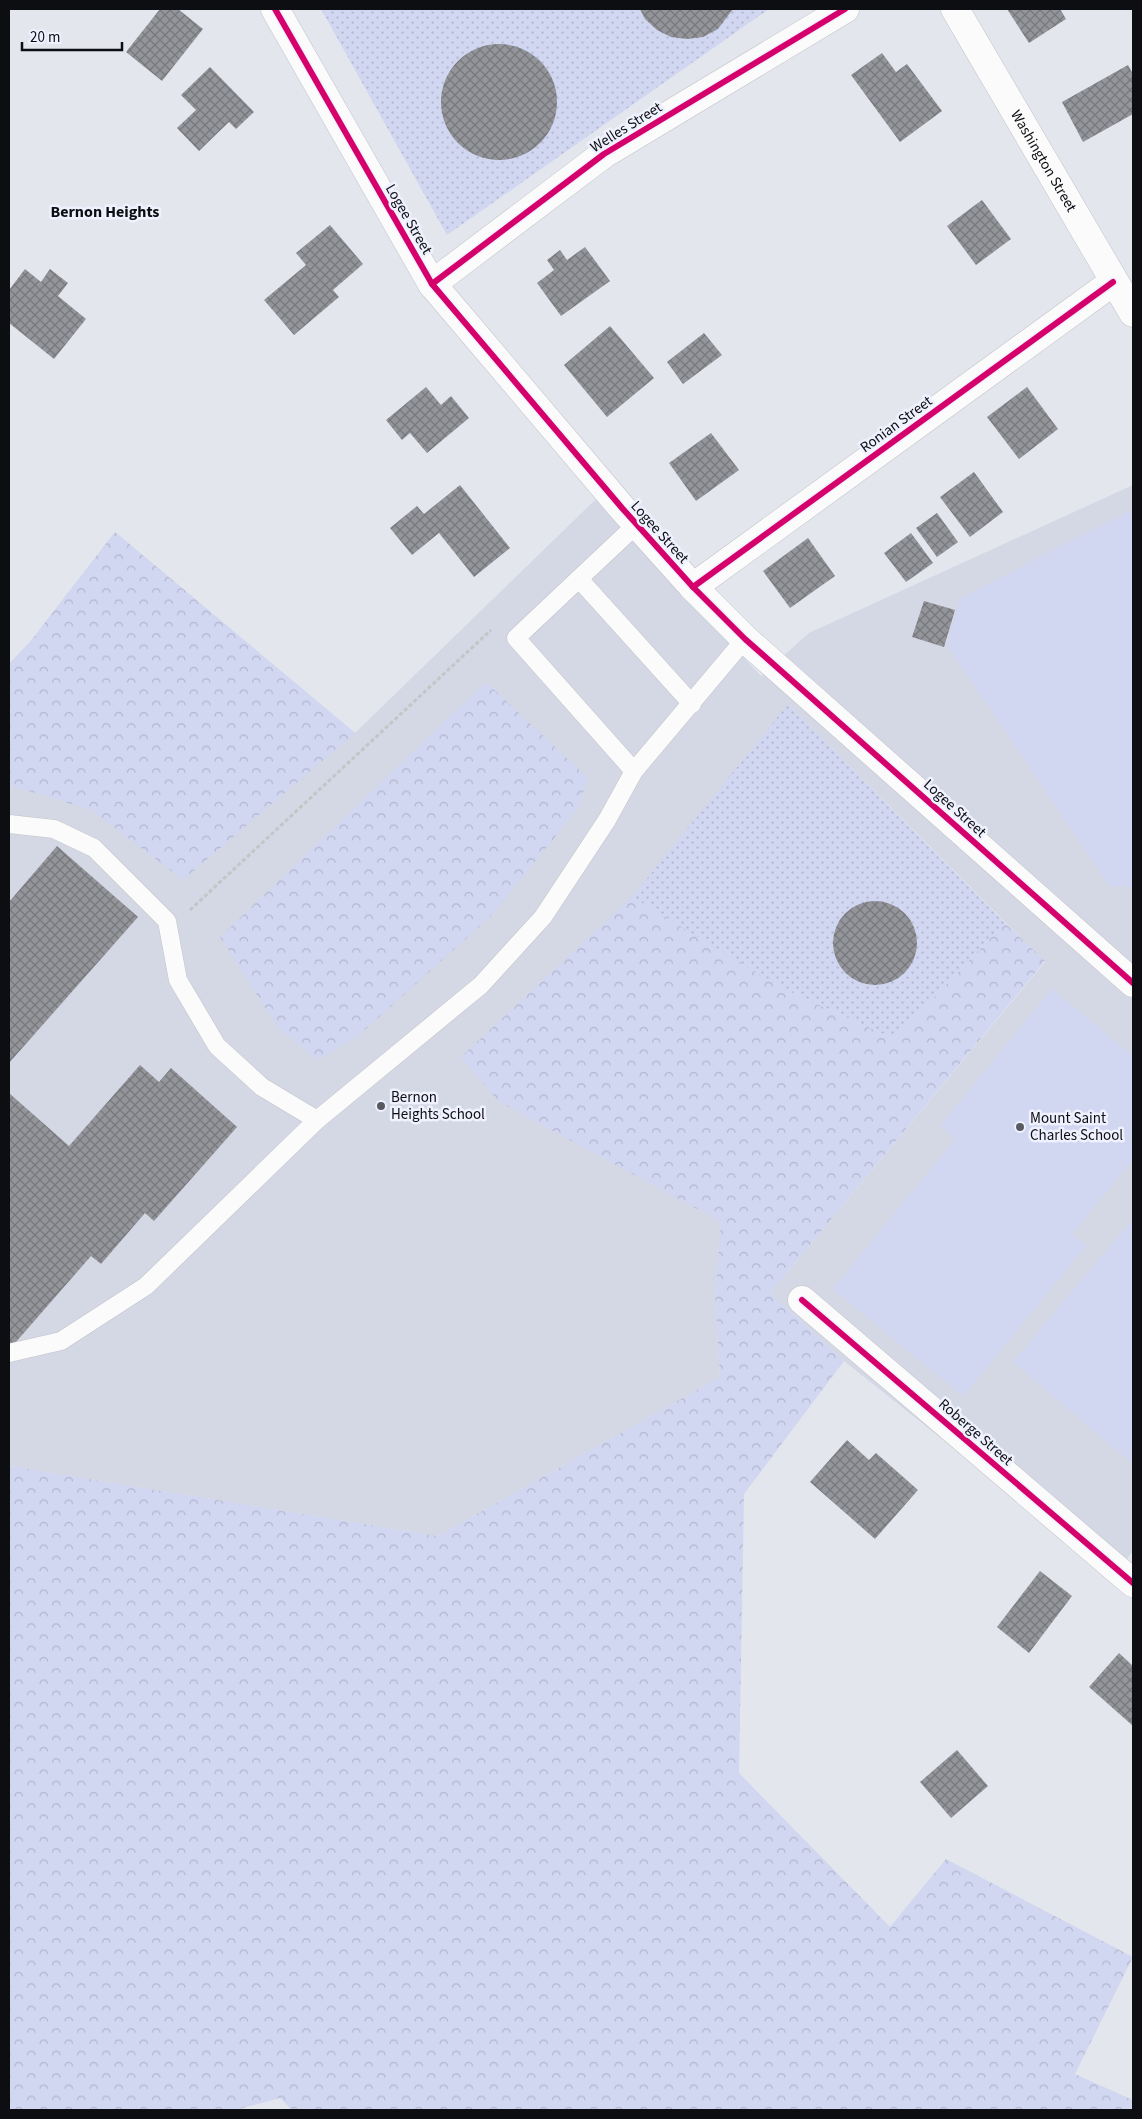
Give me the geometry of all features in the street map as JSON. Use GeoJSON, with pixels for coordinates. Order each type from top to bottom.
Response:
{"type":"FeatureCollection","features":[{"type":"Feature","properties":{"kind":"street","name":"Logee Street"},"geometry":{"type":"LineString","coordinates":[[274,9],[432,284],[693,588],[746,639],[1133,983]]}},
{"type":"Feature","properties":{"kind":"street","name":"Welles Street"},"geometry":{"type":"LineString","coordinates":[[432,284],[604,154],[845,9]]}},
{"type":"Feature","properties":{"kind":"street","name":"Washington Street"},"geometry":{"type":"LineString","coordinates":[[956,9],[1133,313]]}},
{"type":"Feature","properties":{"kind":"street","name":"Ronian Street"},"geometry":{"type":"LineString","coordinates":[[693,588],[1114,282]]}},
{"type":"Feature","properties":{"kind":"street","name":"Roberge Street"},"geometry":{"type":"LineString","coordinates":[[802,1300],[1133,1583]]}},
{"type":"Feature","properties":{"kind":"lane"},"geometry":{"type":"LineString","coordinates":[[634,770],[516,638],[580,580],[637,524]]}},
{"type":"Feature","properties":{"kind":"lane"},"geometry":{"type":"LineString","coordinates":[[580,580],[692,704]]}},
{"type":"Feature","properties":{"kind":"lane"},"geometry":{"type":"LineString","coordinates":[[9,1353],[61,1341],[146,1286],[317,1120],[481,985],[543,917],[607,820],[634,770],[746,639]]}},
{"type":"Feature","properties":{"kind":"lane"},"geometry":{"type":"LineString","coordinates":[[9,824],[54,829],[94,848],[167,921],[178,980],[217,1046],[262,1087],[317,1120]]}},
{"type":"Feature","properties":{"kind":"path"},"geometry":{"type":"LineString","coordinates":[[167,921],[189,910],[492,629]]}},
{"type":"Feature","properties":{"kind":"shaded area","name":"Bernon Heights School"},"geometry":{"type":"Polygon","coordinates":[[[1133,485],[1133,1551],[1113,1575],[844,1361],[770,1293],[1045,962],[788,704],[721,1223],[715,1295],[720,1377],[438,1536],[9,1466],[9,664],[30,642],[115,532],[355,733],[596,499],[761,676],[809,633],[1133,485]]]}},
{"type":"Feature","properties":{"kind":"green space"},"geometry":{"type":"Polygon","coordinates":[[[321,9],[769,9],[447,235],[321,9]]]}},
{"type":"Feature","properties":{"kind":"green space"},"geometry":{"type":"Polygon","coordinates":[[[1133,509],[1133,888],[1109,885],[947,645],[959,599],[1133,509]]]}},
{"type":"Feature","properties":{"kind":"green space"},"geometry":{"type":"Polygon","coordinates":[[[115,532],[355,733],[183,880],[91,810],[9,785],[9,664],[30,642],[115,532]]]}},
{"type":"Feature","properties":{"kind":"green space"},"geometry":{"type":"Polygon","coordinates":[[[486,682],[588,778],[577,810],[490,917],[358,1036],[318,1060],[278,1028],[220,937],[486,682]]]}},
{"type":"Feature","properties":{"kind":"green space"},"geometry":{"type":"Polygon","coordinates":[[[788,704],[1005,923],[894,1039],[786,990],[632,897],[788,704]]]}},
{"type":"Feature","properties":{"kind":"green space"},"geometry":{"type":"Polygon","coordinates":[[[632,897],[786,990],[894,1039],[1005,923],[1045,961],[770,1293],[844,1361],[744,1494],[739,1773],[890,1927],[946,1859],[1133,1957],[1075,2074],[1133,2100],[1133,2110],[292,2110],[280,2098],[235,2110],[9,2110],[9,1466],[438,1536],[720,1377],[715,1295],[721,1222],[498,1101],[461,1057],[632,897]]]}},
{"type":"Feature","properties":{"kind":"green space"},"geometry":{"type":"Polygon","coordinates":[[[1052,989],[1133,1056],[1133,1160],[1072,1234],[1086,1246],[963,1396],[833,1289],[955,1139],[940,1126],[1052,989]]]}},
{"type":"Feature","properties":{"kind":"green space"},"geometry":{"type":"Polygon","coordinates":[[[1133,1219],[1133,1464],[1013,1362],[1133,1219]]]}},
{"type":"Feature","properties":{"kind":"building"},"geometry":{"type":"Polygon","coordinates":[[[160,9],[178,9],[203,29],[162,81],[126,52],[160,9]]]}},
{"type":"Feature","properties":{"kind":"building"},"geometry":{"type":"Polygon","coordinates":[[[640,9],[733,9],[718,29],[703,37],[687,39],[671,37],[657,30],[645,19],[640,9]]]}},
{"type":"Feature","properties":{"kind":"building"},"geometry":{"type":"Polygon","coordinates":[[[1007,9],[1060,9],[1066,19],[1029,43],[1007,9]]]}},
{"type":"Feature","properties":{"kind":"building"},"geometry":{"type":"Polygon","coordinates":[[[499,44],[521,49],[540,61],[552,80],[557,102],[552,124],[540,143],[521,155],[499,160],[477,155],[458,143],[446,124],[441,102],[446,80],[458,61],[477,49],[499,44]]]}},
{"type":"Feature","properties":{"kind":"building"},"geometry":{"type":"Polygon","coordinates":[[[882,53],[896,72],[907,64],[942,111],[900,142],[851,75],[882,53]]]}},
{"type":"Feature","properties":{"kind":"building"},"geometry":{"type":"Polygon","coordinates":[[[1128,65],[1133,74],[1133,114],[1083,142],[1062,102],[1128,65]]]}},
{"type":"Feature","properties":{"kind":"building"},"geometry":{"type":"Polygon","coordinates":[[[210,67],[254,112],[236,129],[229,122],[199,151],[177,128],[196,110],[181,95],[210,67]]]}},
{"type":"Feature","properties":{"kind":"building"},"geometry":{"type":"Polygon","coordinates":[[[982,200],[1011,239],[976,265],[947,226],[982,200]]]}},
{"type":"Feature","properties":{"kind":"building"},"geometry":{"type":"Polygon","coordinates":[[[330,225],[363,264],[333,290],[339,297],[294,335],[264,300],[306,265],[296,253],[330,225]]]}},
{"type":"Feature","properties":{"kind":"building"},"geometry":{"type":"Polygon","coordinates":[[[585,247],[610,281],[561,316],[537,283],[554,270],[547,260],[560,250],[567,260],[585,247]]]}},
{"type":"Feature","properties":{"kind":"building"},"geometry":{"type":"Polygon","coordinates":[[[25,269],[41,282],[50,269],[68,283],[58,296],[86,319],[54,359],[9,323],[9,290],[25,269]]]}},
{"type":"Feature","properties":{"kind":"building"},"geometry":{"type":"Polygon","coordinates":[[[610,326],[654,378],[607,417],[564,365],[610,326]]]}},
{"type":"Feature","properties":{"kind":"building"},"geometry":{"type":"Polygon","coordinates":[[[704,333],[722,355],[683,384],[667,362],[704,333]]]}},
{"type":"Feature","properties":{"kind":"building"},"geometry":{"type":"Polygon","coordinates":[[[426,387],[441,405],[451,396],[469,418],[427,453],[410,433],[402,440],[386,420],[426,387]]]}},
{"type":"Feature","properties":{"kind":"building"},"geometry":{"type":"Polygon","coordinates":[[[1027,387],[1058,429],[1019,459],[987,417],[1027,387]]]}},
{"type":"Feature","properties":{"kind":"building"},"geometry":{"type":"Polygon","coordinates":[[[711,433],[739,470],[696,501],[669,463],[711,433]]]}},
{"type":"Feature","properties":{"kind":"building"},"geometry":{"type":"Polygon","coordinates":[[[974,472],[1003,512],[970,537],[940,497],[974,472]]]}},
{"type":"Feature","properties":{"kind":"building"},"geometry":{"type":"Polygon","coordinates":[[[460,485],[510,548],[474,577],[439,533],[412,555],[390,528],[417,506],[424,514],[460,485]]]}},
{"type":"Feature","properties":{"kind":"building"},"geometry":{"type":"Polygon","coordinates":[[[937,513],[958,542],[937,557],[916,528],[937,513]]]}},
{"type":"Feature","properties":{"kind":"building"},"geometry":{"type":"Polygon","coordinates":[[[911,533],[933,563],[906,582],[884,553],[911,533]]]}},
{"type":"Feature","properties":{"kind":"building"},"geometry":{"type":"Polygon","coordinates":[[[808,538],[835,576],[790,608],[763,571],[808,538]]]}},
{"type":"Feature","properties":{"kind":"building"},"geometry":{"type":"Polygon","coordinates":[[[924,601],[955,610],[944,647],[912,637],[924,601]]]}},
{"type":"Feature","properties":{"kind":"building"},"geometry":{"type":"Polygon","coordinates":[[[57,846],[138,917],[9,1063],[9,902],[57,846]]]}},
{"type":"Feature","properties":{"kind":"building"},"geometry":{"type":"Polygon","coordinates":[[[875,901],[891,904],[905,913],[914,927],[917,943],[914,959],[905,973],[891,982],[875,985],[859,982],[845,973],[836,959],[833,943],[836,927],[845,913],[859,904],[875,901]]]}},
{"type":"Feature","properties":{"kind":"building"},"geometry":{"type":"Polygon","coordinates":[[[140,1065],[159,1082],[171,1068],[237,1127],[154,1221],[145,1213],[101,1264],[91,1256],[9,1350],[9,1093],[69,1146],[140,1065]]]}},
{"type":"Feature","properties":{"kind":"building"},"geometry":{"type":"Polygon","coordinates":[[[847,1440],[869,1460],[876,1453],[918,1490],[875,1539],[810,1482],[847,1440]]]}},
{"type":"Feature","properties":{"kind":"building"},"geometry":{"type":"Polygon","coordinates":[[[1040,1571],[1072,1596],[1029,1653],[997,1627],[1040,1571]]]}},
{"type":"Feature","properties":{"kind":"building"},"geometry":{"type":"Polygon","coordinates":[[[1119,1653],[1133,1666],[1133,1726],[1089,1687],[1119,1653]]]}},
{"type":"Feature","properties":{"kind":"building"},"geometry":{"type":"Polygon","coordinates":[[[957,1750],[988,1786],[951,1818],[920,1782],[957,1750]]]}},
{"type":"Feature","properties":{"kind":"cycle path"},"geometry":{"type":"LineString","coordinates":[[275,9],[432,284],[622,508],[693,587],[745,639],[1133,983]]}},
{"type":"Feature","properties":{"kind":"cycle path"},"geometry":{"type":"LineString","coordinates":[[432,284],[604,154],[845,9]]}},
{"type":"Feature","properties":{"kind":"cycle path"},"geometry":{"type":"LineString","coordinates":[[693,587],[1113,282]]}},
{"type":"Feature","properties":{"kind":"cycle path"},"geometry":{"type":"LineString","coordinates":[[802,1300],[1133,1583]]}},
{"type":"Feature","properties":{"kind":"place","name":"Bernon Heights School"},"geometry":{"type":"Point","coordinates":[381,1106]}},
{"type":"Feature","properties":{"kind":"place","name":"Mount Saint Charles School"},"geometry":{"type":"Point","coordinates":[1020,1127]}},
{"type":"Feature","properties":{"kind":"district","name":"Bernon Heights"},"geometry":{"type":"Point","coordinates":[105,211]}}]}
